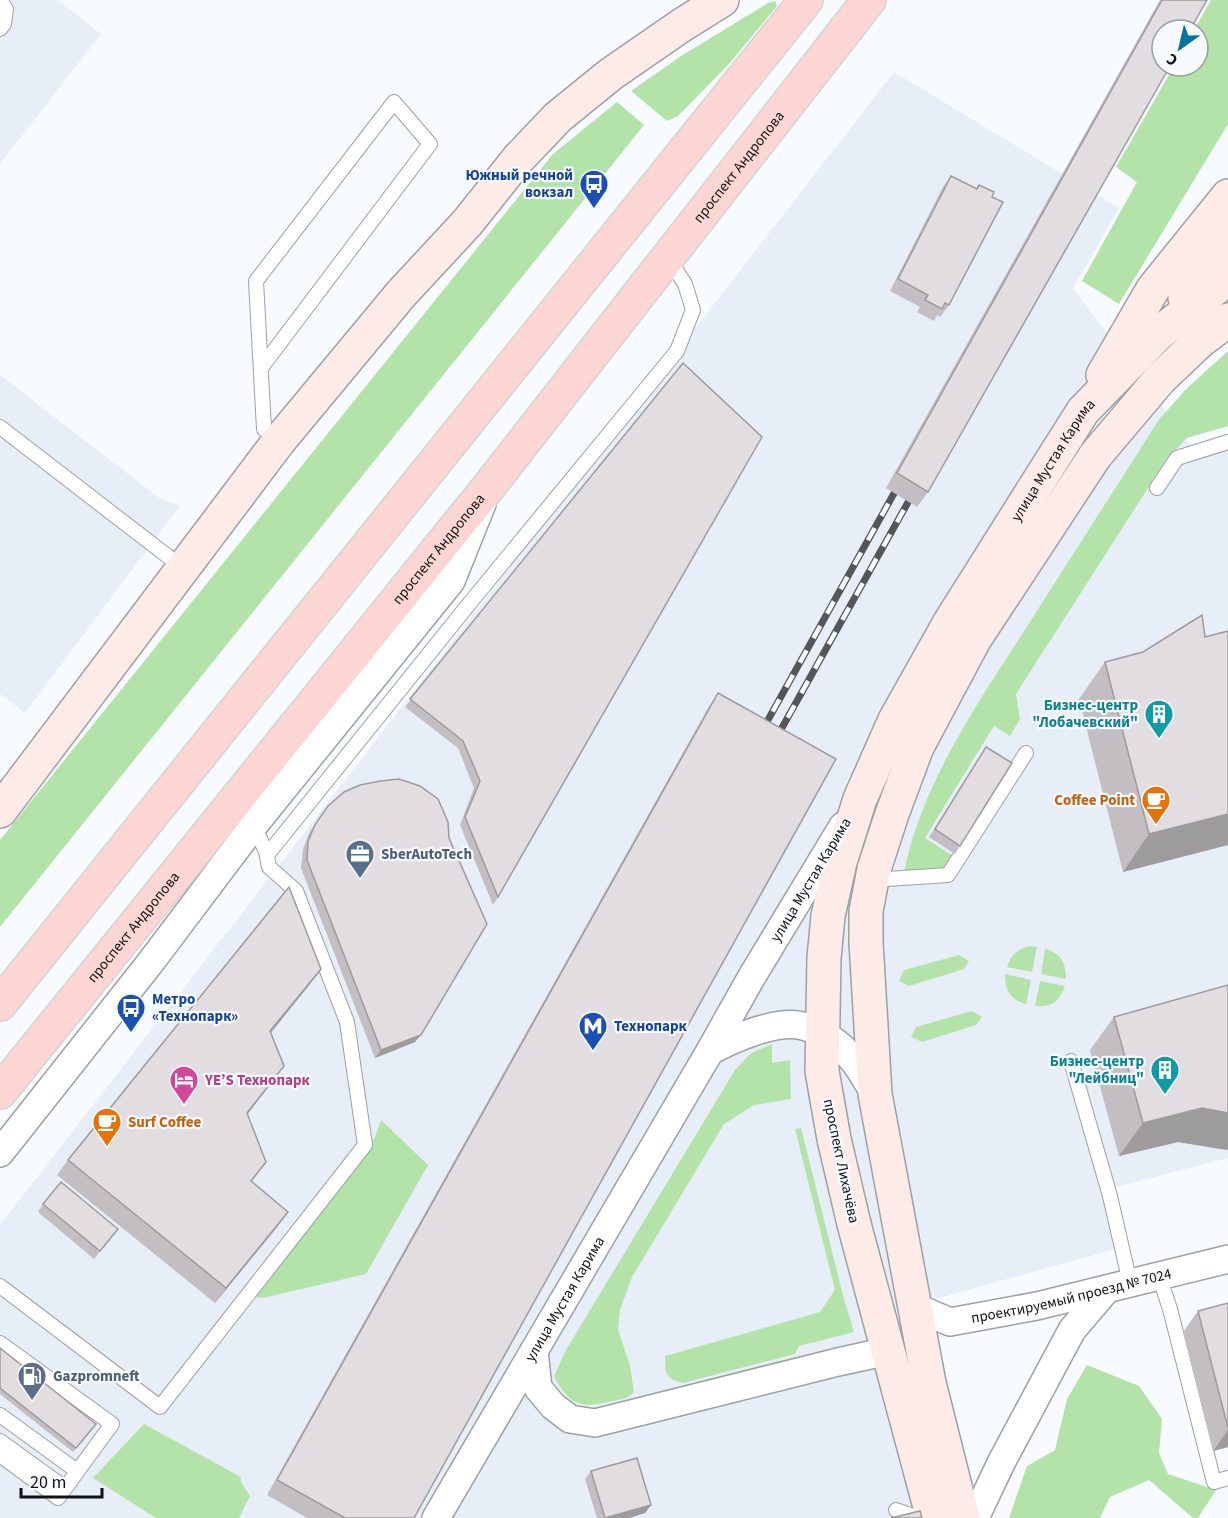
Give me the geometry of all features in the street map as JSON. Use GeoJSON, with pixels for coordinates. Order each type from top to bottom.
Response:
{"type":"FeatureCollection","features":[{"type":"Feature","properties":{"kind":"main road"},"geometry":{"type":"LineString","coordinates":[[0,1004],[806,0]]}},
{"type":"Feature","properties":{"kind":"main road","name":"проспект Андропова"},"geometry":{"type":"LineString","coordinates":[[0,1092],[490,485],[869,0]]}},
{"type":"Feature","properties":{"kind":"street"},"geometry":{"type":"LineString","coordinates":[[0,811],[279,441],[401,294],[467,223],[518,159],[558,117],[611,74],[722,0]]}},
{"type":"Feature","properties":{"kind":"street"},"geometry":{"type":"LineString","coordinates":[[1095,456],[1157,335],[1227,255],[1219,228],[1226,199]]}},
{"type":"Feature","properties":{"kind":"street"},"geometry":{"type":"LineString","coordinates":[[1083,411],[1153,289],[1226,199]]}},
{"type":"Feature","properties":{"kind":"street","name":"улица Мустая Карима"},"geometry":{"type":"LineString","coordinates":[[872,880],[892,814],[918,747],[974,640],[1095,456],[1160,379],[1200,341],[1228,320]]}},
{"type":"Feature","properties":{"kind":"street","name":"улица Мустая Карима"},"geometry":{"type":"LineString","coordinates":[[436,1518],[710,1052],[751,978],[860,799],[895,720],[950,622],[1083,411],[1157,335]]}},
{"type":"Feature","properties":{"kind":"street"},"geometry":{"type":"LineString","coordinates":[[0,1153],[150,963],[254,825],[451,581],[490,485]]}},
{"type":"Feature","properties":{"kind":"street","name":"проспект Лихачёва"},"geometry":{"type":"LineString","coordinates":[[860,799],[840,862],[828,916],[824,958],[822,1071],[834,1139],[932,1516]]}},
{"type":"Feature","properties":{"kind":"street"},"geometry":{"type":"LineString","coordinates":[[872,880],[866,911],[866,942],[875,1094],[929,1383],[963,1518]]}},
{"type":"Feature","properties":{"kind":"street"},"geometry":{"type":"LineString","coordinates":[[710,1052],[733,1038],[785,1025],[802,1025],[828,1037],[852,1058],[875,1094]]}},
{"type":"Feature","properties":{"kind":"street","name":"проектируемый проезд № 7024"},"geometry":{"type":"LineString","coordinates":[[915,1307],[951,1322],[1036,1306],[1228,1259]]}},
{"type":"Feature","properties":{"kind":"street"},"geometry":{"type":"LineString","coordinates":[[975,1518],[1002,1461],[1072,1330],[1119,1286]]}},
{"type":"Feature","properties":{"kind":"street"},"geometry":{"type":"LineString","coordinates":[[534,1351],[538,1388],[553,1406],[570,1419],[595,1423],[888,1351]]}},
{"type":"Feature","properties":{"kind":"lane"},"geometry":{"type":"LineString","coordinates":[[0,0],[6,9],[4,24],[0,29]]}},
{"type":"Feature","properties":{"kind":"lane"},"geometry":{"type":"LineString","coordinates":[[261,368],[430,144],[394,102],[256,281],[264,429],[279,441]]}},
{"type":"Feature","properties":{"kind":"lane"},"geometry":{"type":"LineString","coordinates":[[267,855],[476,595],[677,351],[693,310],[685,284],[668,258]]}},
{"type":"Feature","properties":{"kind":"lane"},"geometry":{"type":"LineString","coordinates":[[0,426],[183,568]]}},
{"type":"Feature","properties":{"kind":"lane"},"geometry":{"type":"LineString","coordinates":[[1157,488],[1178,458],[1228,442]]}},
{"type":"Feature","properties":{"kind":"lane"},"geometry":{"type":"LineString","coordinates":[[872,880],[948,875],[1026,753]]}},
{"type":"Feature","properties":{"kind":"lane"},"geometry":{"type":"LineString","coordinates":[[0,1286],[160,1407],[365,1145],[347,1022],[296,891],[269,867],[267,855],[254,825]]}},
{"type":"Feature","properties":{"kind":"lane"},"geometry":{"type":"LineString","coordinates":[[1071,1061],[1110,1196],[1119,1286]]}},
{"type":"Feature","properties":{"kind":"lane"},"geometry":{"type":"LineString","coordinates":[[1159,1276],[1170,1309],[1174,1334],[1214,1482],[1228,1478]]}},
{"type":"Feature","properties":{"kind":"lane"},"geometry":{"type":"LineString","coordinates":[[0,1343],[112,1424],[58,1498],[0,1455]]}},
{"type":"Feature","properties":{"kind":"lane"},"geometry":{"type":"LineString","coordinates":[[0,1415],[77,1471]]}},
{"type":"Feature","properties":{"kind":"lane"},"geometry":{"type":"LineString","coordinates":[[0,1441],[65,1488]]}},
{"type":"Feature","properties":{"kind":"lane"},"geometry":{"type":"LineString","coordinates":[[896,1510],[916,1517],[932,1516]]}},
{"type":"Feature","properties":{"kind":"shaded area"},"geometry":{"type":"Polygon","coordinates":[[[0,0],[57,0],[101,34],[0,164],[0,0]]]}},
{"type":"Feature","properties":{"kind":"shaded area"},"geometry":{"type":"Polygon","coordinates":[[[894,72],[1119,208],[1073,288],[1193,448],[1228,439],[1228,1158],[1116,1187],[1122,1216],[1119,1248],[878,1315],[918,1518],[0,1518],[0,1225],[894,72]]]}},
{"type":"Feature","properties":{"kind":"shaded area"},"geometry":{"type":"Polygon","coordinates":[[[0,375],[158,497],[180,506],[25,713],[0,694],[0,375]]]}},
{"type":"Feature","properties":{"kind":"green space"},"geometry":{"type":"Polygon","coordinates":[[[1211,0],[1228,0],[1228,124],[1119,304],[1082,281],[1137,182],[1116,167],[1167,78],[1210,78],[1210,18],[1201,18],[1211,0]]]}},
{"type":"Feature","properties":{"kind":"green space"},"geometry":{"type":"Polygon","coordinates":[[[775,1],[777,6],[729,64],[678,116],[667,121],[631,91],[681,56],[768,3],[775,1]]]}},
{"type":"Feature","properties":{"kind":"green space"},"geometry":{"type":"Polygon","coordinates":[[[617,102],[644,125],[0,927],[0,840],[553,154],[617,102]]]}},
{"type":"Feature","properties":{"kind":"green space"},"geometry":{"type":"Polygon","coordinates":[[[1228,351],[1228,426],[1187,438],[1166,460],[1016,694],[1020,719],[1010,736],[994,726],[925,838],[953,856],[944,870],[904,873],[912,840],[938,775],[990,683],[1158,421],[1186,389],[1228,351]]]}},
{"type":"Feature","properties":{"kind":"green space"},"geometry":{"type":"Polygon","coordinates":[[[1029,946],[1037,947],[1032,972],[1007,967],[1015,954],[1029,946]]]}},
{"type":"Feature","properties":{"kind":"green space"},"geometry":{"type":"Polygon","coordinates":[[[1045,949],[1055,953],[1062,960],[1066,979],[1041,974],[1045,949]]]}},
{"type":"Feature","properties":{"kind":"green space"},"geometry":{"type":"Polygon","coordinates":[[[959,955],[969,961],[964,969],[909,986],[899,981],[904,970],[959,955]]]}},
{"type":"Feature","properties":{"kind":"green space"},"geometry":{"type":"Polygon","coordinates":[[[1005,974],[1031,980],[1026,1004],[1012,997],[1006,985],[1005,974]]]}},
{"type":"Feature","properties":{"kind":"green space"},"geometry":{"type":"Polygon","coordinates":[[[1040,981],[1065,986],[1058,999],[1050,1005],[1035,1006],[1040,981]]]}},
{"type":"Feature","properties":{"kind":"green space"},"geometry":{"type":"Polygon","coordinates":[[[972,1011],[982,1017],[976,1025],[922,1042],[911,1037],[916,1027],[972,1011]]]}},
{"type":"Feature","properties":{"kind":"green space"},"geometry":{"type":"Polygon","coordinates":[[[772,1044],[772,1063],[790,1060],[791,1099],[754,1105],[724,1124],[632,1277],[620,1310],[618,1329],[630,1366],[634,1392],[624,1398],[592,1405],[577,1403],[565,1394],[554,1376],[566,1350],[735,1070],[751,1053],[772,1044]]]}},
{"type":"Feature","properties":{"kind":"green space"},"geometry":{"type":"Polygon","coordinates":[[[381,1120],[428,1165],[366,1274],[263,1298],[254,1297],[375,1137],[381,1120]]]}},
{"type":"Feature","properties":{"kind":"green space"},"geometry":{"type":"Polygon","coordinates":[[[801,1128],[854,1332],[799,1346],[795,1354],[683,1383],[669,1377],[666,1371],[665,1356],[820,1312],[835,1290],[795,1129],[801,1128]]]}},
{"type":"Feature","properties":{"kind":"green space"},"geometry":{"type":"Polygon","coordinates":[[[1087,1365],[1139,1386],[1162,1419],[1159,1453],[1168,1474],[1216,1490],[1198,1518],[1193,1518],[1149,1480],[1110,1497],[1100,1518],[1009,1518],[1027,1466],[1055,1450],[1067,1399],[1087,1365]]]}},
{"type":"Feature","properties":{"kind":"green space"},"geometry":{"type":"Polygon","coordinates":[[[144,1424],[241,1477],[241,1482],[250,1496],[239,1518],[156,1518],[93,1478],[144,1424]]]}},
{"type":"Feature","properties":{"kind":"building"},"geometry":{"type":"Polygon","coordinates":[[[1162,0],[1207,0],[1197,18],[1152,18],[1162,0]]]}},
{"type":"Feature","properties":{"kind":"building"},"geometry":{"type":"Polygon","coordinates":[[[1150,21],[1150,78],[1163,78],[928,492],[897,473],[1150,21]]]}},
{"type":"Feature","properties":{"kind":"building"},"geometry":{"type":"Polygon","coordinates":[[[951,176],[977,189],[979,185],[994,192],[992,197],[1003,202],[949,305],[945,303],[942,309],[925,300],[928,295],[898,279],[951,176]]]}},
{"type":"Feature","properties":{"kind":"building"},"geometry":{"type":"Polygon","coordinates":[[[683,363],[762,437],[498,897],[465,817],[480,781],[463,741],[410,699],[683,363]]]}},
{"type":"Feature","properties":{"kind":"building","name":"Бизнес-центр \"Лобачевский\""},"geometry":{"type":"Polygon","coordinates":[[[1202,615],[1205,637],[1228,631],[1228,814],[1149,834],[1105,662],[1143,652],[1202,615]]]}},
{"type":"Feature","properties":{"kind":"building"},"geometry":{"type":"Polygon","coordinates":[[[718,693],[836,759],[414,1518],[345,1518],[277,1480],[718,693]]]}},
{"type":"Feature","properties":{"kind":"building"},"geometry":{"type":"Polygon","coordinates":[[[986,747],[1012,763],[960,846],[935,829],[986,747]]]}},
{"type":"Feature","properties":{"kind":"building"},"geometry":{"type":"Polygon","coordinates":[[[399,779],[420,786],[438,799],[448,822],[449,838],[487,924],[421,1035],[381,1050],[307,860],[308,841],[316,823],[328,806],[344,792],[360,785],[399,779]]]}},
{"type":"Feature","properties":{"kind":"building","name":"YE’S Технопарк"},"geometry":{"type":"Polygon","coordinates":[[[289,887],[321,969],[270,1031],[284,1066],[247,1113],[266,1162],[251,1181],[288,1212],[226,1288],[68,1160],[289,887]]]}},
{"type":"Feature","properties":{"kind":"building"},"geometry":{"type":"Polygon","coordinates":[[[1228,985],[1228,1113],[1202,1108],[1143,1123],[1114,1017],[1228,985]]]}},
{"type":"Feature","properties":{"kind":"building"},"geometry":{"type":"Polygon","coordinates":[[[61,1182],[118,1229],[100,1251],[43,1204],[61,1182]]]}},
{"type":"Feature","properties":{"kind":"building"},"geometry":{"type":"Polygon","coordinates":[[[1228,1303],[1228,1428],[1198,1311],[1228,1303]]]}},
{"type":"Feature","properties":{"kind":"building"},"geometry":{"type":"Polygon","coordinates":[[[0,1348],[96,1424],[76,1448],[0,1388],[0,1348]]]}},
{"type":"Feature","properties":{"kind":"building"},"geometry":{"type":"Polygon","coordinates":[[[637,1458],[651,1505],[605,1518],[591,1471],[637,1458]]]}},
{"type":"Feature","properties":{"kind":"building"},"geometry":{"type":"Polygon","coordinates":[[[920,1511],[922,1518],[891,1518],[920,1511]]]}},
{"type":"Feature","properties":{"kind":"railway"},"geometry":{"type":"LineString","coordinates":[[759,736],[902,479]]}},
{"type":"Feature","properties":{"kind":"railway"},"geometry":{"type":"LineString","coordinates":[[774,742],[916,488]]}},
{"type":"Feature","properties":{"kind":"place","name":"Южный речной вокзал"},"geometry":{"type":"Point","coordinates":[594,210]}},
{"type":"Feature","properties":{"kind":"place","name":"Бизнес-центр \"Лобачевский\""},"geometry":{"type":"Point","coordinates":[1159,740]}},
{"type":"Feature","properties":{"kind":"place","name":"Coffee Point"},"geometry":{"type":"Point","coordinates":[1156,826]}},
{"type":"Feature","properties":{"kind":"place","name":"SberAutoTech"},"geometry":{"type":"Point","coordinates":[360,880]}},
{"type":"Feature","properties":{"kind":"place","name":"Метро «Технопарк»"},"geometry":{"type":"Point","coordinates":[131,1034]}},
{"type":"Feature","properties":{"kind":"place","name":"Технопарк"},"geometry":{"type":"Point","coordinates":[593,1052]}},
{"type":"Feature","properties":{"kind":"place","name":"Бизнес-центр \"Лейбниц\""},"geometry":{"type":"Point","coordinates":[1165,1096]}},
{"type":"Feature","properties":{"kind":"place","name":"YE’S Технопарк"},"geometry":{"type":"Point","coordinates":[184,1106]}},
{"type":"Feature","properties":{"kind":"place","name":"Surf Coffee"},"geometry":{"type":"Point","coordinates":[107,1148]}},
{"type":"Feature","properties":{"kind":"place","name":"Gazpromneft"},"geometry":{"type":"Point","coordinates":[32,1402]}}]}
